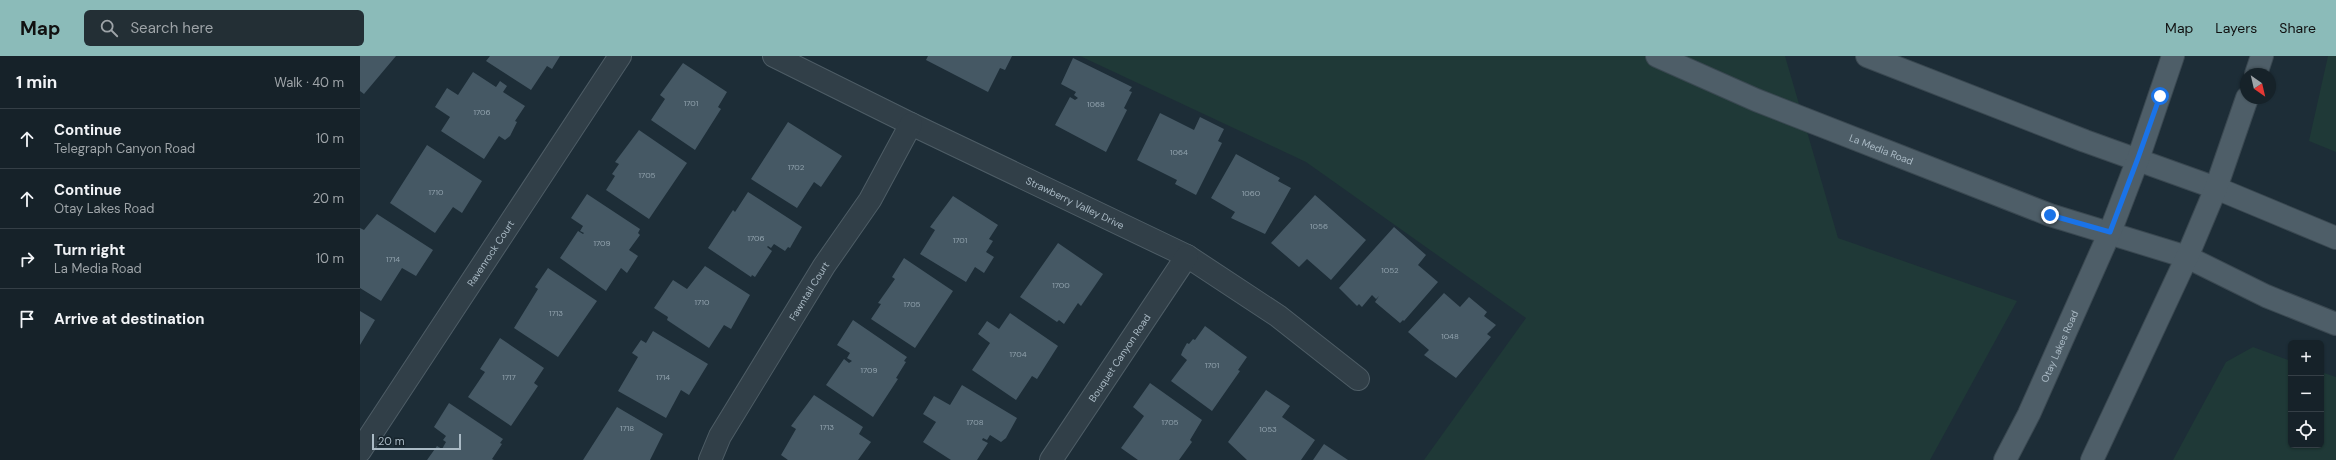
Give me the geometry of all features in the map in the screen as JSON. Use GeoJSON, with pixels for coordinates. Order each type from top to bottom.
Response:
{"type":"FeatureCollection","features":[{"type":"Feature","properties":{"kind":"main road","name":"La Media Road"},"geometry":{"type":"LineString","coordinates":[[1657,56],[1756,100],[2036,209],[2110,232]]}},
{"type":"Feature","properties":{"kind":"main road"},"geometry":{"type":"LineString","coordinates":[[1868,56],[2085,141],[2138,158],[2216,188],[2336,238]]}},
{"type":"Feature","properties":{"kind":"main road","name":"Otay Lakes Road"},"geometry":{"type":"LineString","coordinates":[[2005,460],[2029,414],[2110,232],[2138,158],[2173,56]]}},
{"type":"Feature","properties":{"kind":"main road"},"geometry":{"type":"LineString","coordinates":[[2258,68],[2262,56]]}},
{"type":"Feature","properties":{"kind":"main road"},"geometry":{"type":"LineString","coordinates":[[2092,460],[2187,257],[2216,188],[2246,104]]}},
{"type":"Feature","properties":{"kind":"main road"},"geometry":{"type":"LineString","coordinates":[[2110,232],[2187,257],[2266,296],[2336,324]]}},
{"type":"Feature","properties":{"kind":"street","name":"Ravenrock Court"},"geometry":{"type":"LineString","coordinates":[[360,451],[620,56]]}},
{"type":"Feature","properties":{"kind":"street","name":"Strawberry Valley Drive"},"geometry":{"type":"LineString","coordinates":[[774,56],[911,124],[1187,256],[1278,316],[1358,380]]}},
{"type":"Feature","properties":{"kind":"street","name":"Fawntail Court"},"geometry":{"type":"LineString","coordinates":[[710,460],[720,436],[824,266],[870,200],[911,124]]}},
{"type":"Feature","properties":{"kind":"street","name":"Bouquet Canyon Road"},"geometry":{"type":"LineString","coordinates":[[1051,460],[1187,256]]}},
{"type":"Feature","properties":{"kind":"green space"},"geometry":{"type":"Polygon","coordinates":[[[1080,56],[1785,56],[1838,238],[2017,301],[1930,460],[1424,460],[1526,318],[1306,162],[1080,56]]]}},
{"type":"Feature","properties":{"kind":"green space"},"geometry":{"type":"Polygon","coordinates":[[[2328,56],[2336,56],[2336,152],[2309,141],[2328,56]]]}},
{"type":"Feature","properties":{"kind":"green space"},"geometry":{"type":"Polygon","coordinates":[[[2253,347],[2288,360],[2288,448],[2324,448],[2324,373],[2336,377],[2336,460],[2173,460],[2226,362],[2253,347]]]}},
{"type":"Feature","properties":{"kind":"building"},"geometry":{"type":"Polygon","coordinates":[[[360,56],[396,56],[364,94],[360,91],[360,56]]]}},
{"type":"Feature","properties":{"kind":"building"},"geometry":{"type":"Polygon","coordinates":[[[490,56],[560,56],[552,69],[547,66],[531,90],[486,61],[490,56]]]}},
{"type":"Feature","properties":{"kind":"building"},"geometry":{"type":"Polygon","coordinates":[[[928,56],[1012,56],[1005,70],[1000,68],[988,92],[926,60],[928,56]]]}},
{"type":"Feature","properties":{"kind":"building"},"geometry":{"type":"Polygon","coordinates":[[[1073,58],[1132,87],[1129,91],[1132,92],[1124,108],[1127,110],[1106,152],[1055,125],[1070,97],[1075,100],[1078,98],[1074,95],[1076,92],[1061,84],[1073,58]]]}},
{"type":"Feature","properties":{"kind":"building"},"geometry":{"type":"Polygon","coordinates":[[[683,63],[727,92],[718,107],[721,109],[695,150],[651,120],[665,99],[660,95],[683,63]]]}},
{"type":"Feature","properties":{"kind":"building"},"geometry":{"type":"Polygon","coordinates":[[[473,72],[496,87],[500,81],[507,86],[503,92],[525,106],[515,121],[517,122],[510,136],[505,140],[499,136],[484,159],[441,131],[450,117],[435,107],[447,88],[458,95],[473,72]]]}},
{"type":"Feature","properties":{"kind":"building"},"geometry":{"type":"Polygon","coordinates":[[[1160,113],[1194,130],[1200,117],[1224,129],[1218,141],[1222,143],[1196,195],[1175,184],[1177,180],[1137,160],[1160,113]]]}},
{"type":"Feature","properties":{"kind":"building"},"geometry":{"type":"Polygon","coordinates":[[[788,122],[842,156],[821,187],[814,182],[797,208],[751,179],[788,122]]]}},
{"type":"Feature","properties":{"kind":"building"},"geometry":{"type":"Polygon","coordinates":[[[639,130],[687,163],[649,219],[606,190],[615,176],[612,174],[619,164],[615,162],[639,130]]]}},
{"type":"Feature","properties":{"kind":"building"},"geometry":{"type":"Polygon","coordinates":[[[427,145],[482,181],[462,213],[453,207],[435,233],[390,203],[427,145]]]}},
{"type":"Feature","properties":{"kind":"building"},"geometry":{"type":"Polygon","coordinates":[[[1236,154],[1280,178],[1278,181],[1291,188],[1265,234],[1231,218],[1235,212],[1211,198],[1236,154]]]}},
{"type":"Feature","properties":{"kind":"building"},"geometry":{"type":"Polygon","coordinates":[[[748,192],[802,227],[790,248],[788,247],[785,251],[774,244],[771,248],[768,246],[767,247],[772,251],[755,277],[752,275],[751,277],[708,248],[733,210],[735,212],[748,192]]]}},
{"type":"Feature","properties":{"kind":"building"},"geometry":{"type":"Polygon","coordinates":[[[587,194],[640,229],[638,233],[640,235],[629,250],[638,256],[627,273],[621,268],[606,291],[560,258],[578,231],[583,234],[584,233],[580,231],[583,226],[571,218],[587,194]]]}},
{"type":"Feature","properties":{"kind":"building"},"geometry":{"type":"Polygon","coordinates":[[[1315,195],[1366,240],[1331,280],[1307,259],[1299,267],[1271,243],[1315,195]]]}},
{"type":"Feature","properties":{"kind":"building"},"geometry":{"type":"Polygon","coordinates":[[[953,196],[998,225],[989,239],[993,241],[986,252],[994,257],[984,273],[975,267],[966,282],[920,254],[935,230],[930,227],[953,196]]]}},
{"type":"Feature","properties":{"kind":"building"},"geometry":{"type":"Polygon","coordinates":[[[377,214],[433,250],[416,276],[402,268],[381,301],[360,288],[360,228],[364,230],[377,214]]]}},
{"type":"Feature","properties":{"kind":"building"},"geometry":{"type":"Polygon","coordinates":[[[1394,227],[1426,255],[1418,265],[1438,282],[1404,321],[1403,320],[1400,323],[1375,302],[1379,296],[1376,299],[1372,295],[1362,307],[1359,304],[1357,306],[1339,288],[1394,227]]]}},
{"type":"Feature","properties":{"kind":"building"},"geometry":{"type":"Polygon","coordinates":[[[1058,243],[1103,274],[1081,306],[1078,303],[1064,324],[1059,320],[1057,322],[1020,297],[1058,243]]]}},
{"type":"Feature","properties":{"kind":"building"},"geometry":{"type":"Polygon","coordinates":[[[904,258],[953,291],[915,348],[871,319],[881,304],[878,303],[895,279],[892,277],[904,258]]]}},
{"type":"Feature","properties":{"kind":"building"},"geometry":{"type":"Polygon","coordinates":[[[705,266],[750,295],[731,329],[724,325],[709,348],[667,320],[668,317],[654,308],[673,280],[687,289],[705,266]]]}},
{"type":"Feature","properties":{"kind":"building"},"geometry":{"type":"Polygon","coordinates":[[[548,268],[597,301],[558,357],[514,328],[538,289],[535,287],[548,268]]]}},
{"type":"Feature","properties":{"kind":"building"},"geometry":{"type":"Polygon","coordinates":[[[1444,293],[1460,307],[1469,297],[1487,312],[1484,316],[1496,325],[1487,334],[1491,337],[1456,378],[1424,355],[1429,350],[1408,332],[1444,293]]]}},
{"type":"Feature","properties":{"kind":"building"},"geometry":{"type":"Polygon","coordinates":[[[360,311],[375,320],[360,345],[360,311]]]}},
{"type":"Feature","properties":{"kind":"building"},"geometry":{"type":"Polygon","coordinates":[[[1010,313],[1058,346],[1037,379],[1032,376],[1016,400],[972,370],[990,343],[978,334],[987,321],[999,329],[1010,313]]]}},
{"type":"Feature","properties":{"kind":"building"},"geometry":{"type":"Polygon","coordinates":[[[853,320],[907,357],[904,361],[906,362],[896,378],[898,379],[873,417],[826,385],[844,359],[849,363],[852,361],[847,358],[850,353],[837,345],[853,320]]]}},
{"type":"Feature","properties":{"kind":"building"},"geometry":{"type":"Polygon","coordinates":[[[1205,326],[1247,357],[1238,370],[1240,371],[1212,411],[1171,381],[1187,360],[1181,355],[1187,343],[1189,344],[1193,339],[1195,340],[1205,326]]]}},
{"type":"Feature","properties":{"kind":"building"},"geometry":{"type":"Polygon","coordinates":[[[653,331],[708,364],[689,395],[681,390],[666,418],[618,391],[638,357],[632,353],[641,340],[646,343],[653,331]]]}},
{"type":"Feature","properties":{"kind":"building"},"geometry":{"type":"Polygon","coordinates":[[[500,338],[544,368],[534,383],[538,386],[511,426],[468,397],[485,372],[480,369],[500,338]]]}},
{"type":"Feature","properties":{"kind":"building"},"geometry":{"type":"Polygon","coordinates":[[[1150,383],[1202,420],[1190,440],[1192,442],[1179,460],[1138,460],[1121,448],[1144,416],[1133,407],[1150,383]]]}},
{"type":"Feature","properties":{"kind":"building"},"geometry":{"type":"Polygon","coordinates":[[[962,385],[1017,418],[1006,438],[1001,442],[990,435],[987,440],[983,438],[982,440],[988,443],[977,460],[951,460],[923,442],[936,422],[923,414],[934,396],[950,405],[962,385]]]}},
{"type":"Feature","properties":{"kind":"building"},"geometry":{"type":"Polygon","coordinates":[[[1266,390],[1290,406],[1282,417],[1315,440],[1301,460],[1247,460],[1228,442],[1266,390]]]}},
{"type":"Feature","properties":{"kind":"building"},"geometry":{"type":"Polygon","coordinates":[[[814,395],[863,427],[859,434],[871,442],[858,460],[788,460],[781,455],[796,429],[791,426],[814,395]]]}},
{"type":"Feature","properties":{"kind":"building"},"geometry":{"type":"Polygon","coordinates":[[[449,403],[503,439],[500,443],[502,444],[492,459],[494,460],[427,460],[437,446],[442,449],[446,442],[443,440],[446,436],[434,427],[449,403]]]}},
{"type":"Feature","properties":{"kind":"building"},"geometry":{"type":"Polygon","coordinates":[[[617,407],[663,434],[650,460],[583,460],[617,407]]]}},
{"type":"Feature","properties":{"kind":"building"},"geometry":{"type":"Polygon","coordinates":[[[1324,444],[1348,460],[1313,460],[1324,444]]]}},
{"type":"Feature","properties":{"kind":"route"},"geometry":{"type":"LineString","coordinates":[[2050,215],[2110,232],[2160,96]]}}]}
